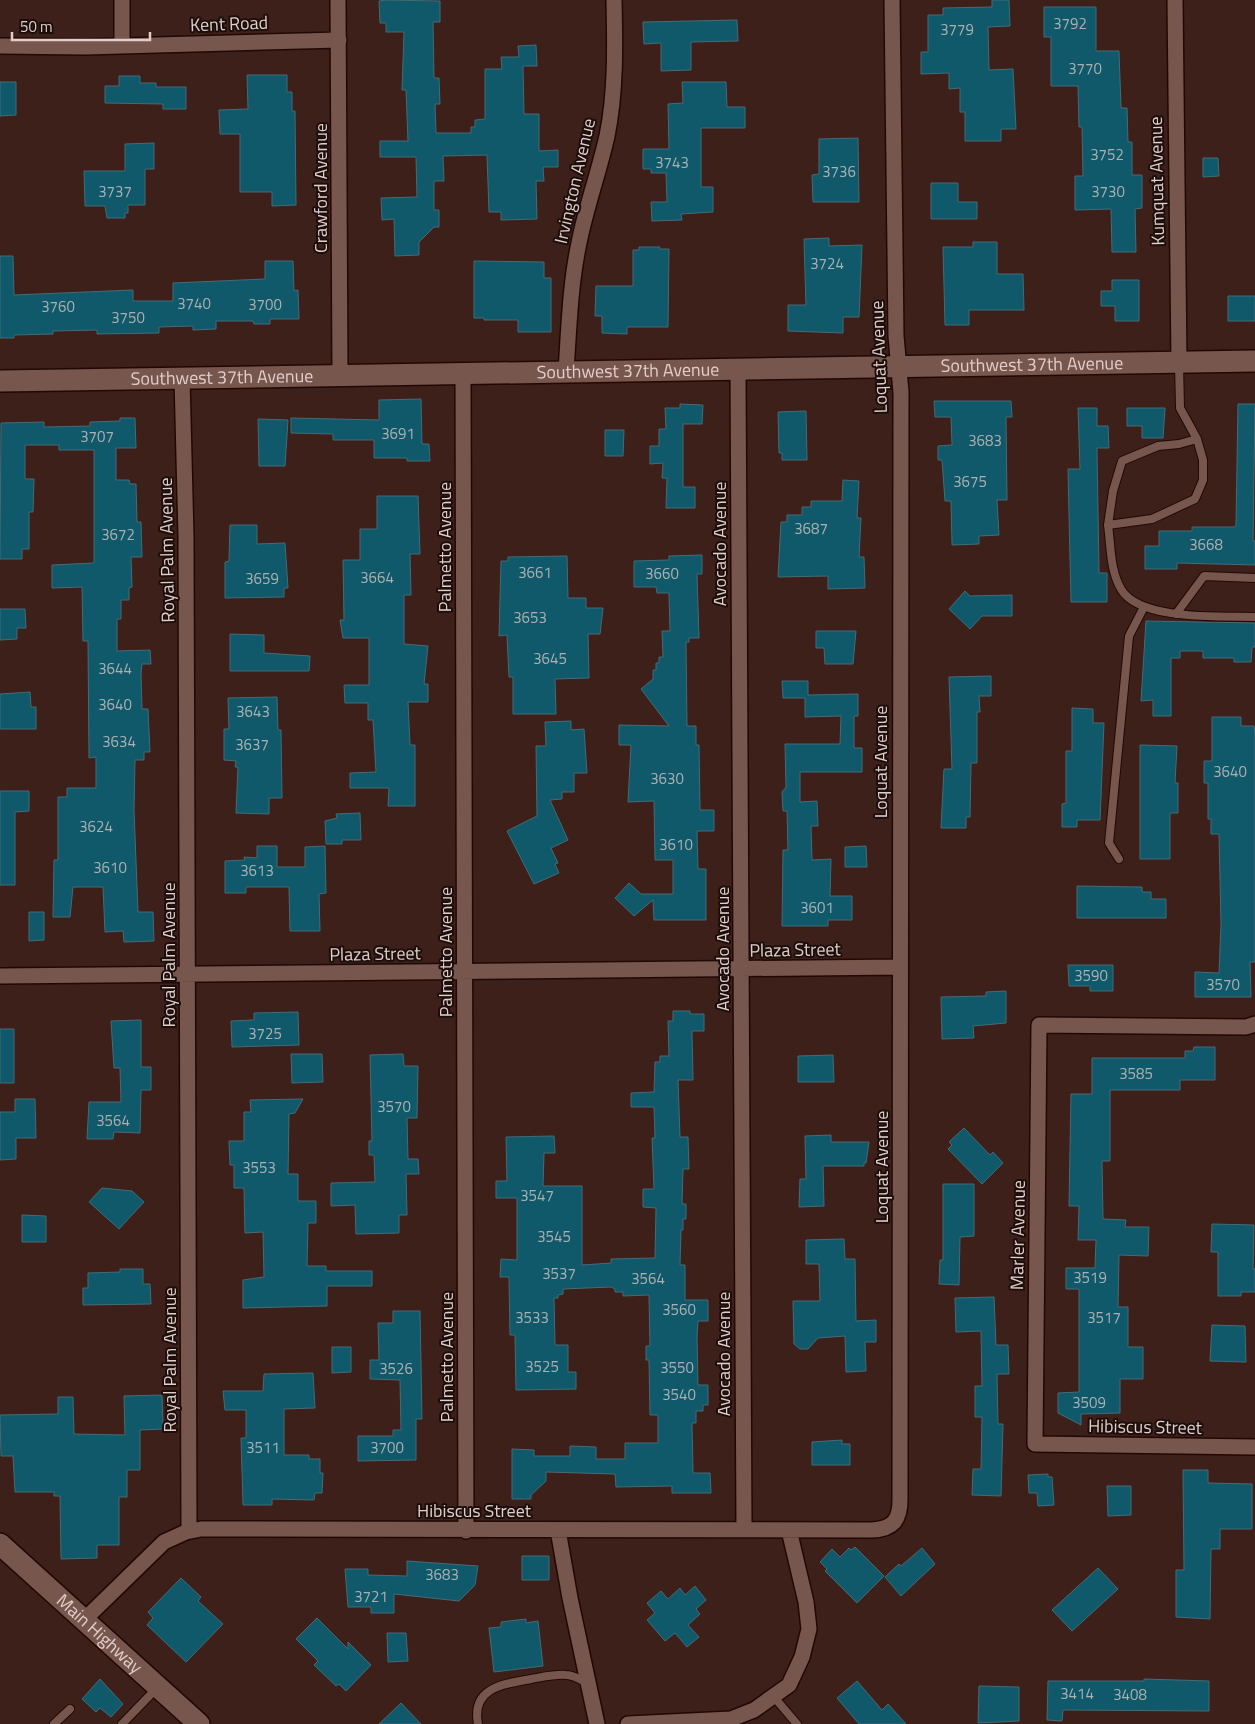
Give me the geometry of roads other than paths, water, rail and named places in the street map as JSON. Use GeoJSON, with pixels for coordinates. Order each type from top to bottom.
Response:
{"type":"FeatureCollection","features":[{"type":"Feature","properties":{"kind":"main road","name":"Southwest 37th Avenue"},"geometry":{"type":"LineString","coordinates":[[0,381],[1255,361]]}},
{"type":"Feature","properties":{"kind":"main road","name":"Main Highway"},"geometry":{"type":"LineString","coordinates":[[0,1544],[199,1724]]}},
{"type":"Feature","properties":{"kind":"street"},"geometry":{"type":"LineString","coordinates":[[122,0],[122,46]]}},
{"type":"Feature","properties":{"kind":"street","name":"Crawford Avenue"},"geometry":{"type":"LineString","coordinates":[[338,0],[340,376]]}},
{"type":"Feature","properties":{"kind":"street","name":"Irvington Avenue"},"geometry":{"type":"LineString","coordinates":[[566,371],[577,251],[602,157],[610,117],[614,57],[614,0]]}},
{"type":"Feature","properties":{"kind":"street","name":"Loquat Avenue"},"geometry":{"type":"LineString","coordinates":[[892,0],[896,336],[901,392],[900,1500],[899,1515],[896,1523]]}},
{"type":"Feature","properties":{"kind":"street","name":"Kumquat Avenue"},"geometry":{"type":"LineString","coordinates":[[1175,0],[1179,362]]}},
{"type":"Feature","properties":{"kind":"street","name":"Kent Road"},"geometry":{"type":"LineString","coordinates":[[0,46],[122,46],[339,40]]}},
{"type":"Feature","properties":{"kind":"street","name":"Avocado Avenue"},"geometry":{"type":"LineString","coordinates":[[738,369],[744,1529]]}},
{"type":"Feature","properties":{"kind":"street","name":"Palmetto Avenue"},"geometry":{"type":"LineString","coordinates":[[463,374],[466,1530]]}},
{"type":"Feature","properties":{"kind":"street","name":"Royal Palm Avenue"},"geometry":{"type":"LineString","coordinates":[[182,378],[186,538],[189,1531]]}},
{"type":"Feature","properties":{"kind":"street","name":"Plaza Street"},"geometry":{"type":"LineString","coordinates":[[0,976],[900,967]]}},
{"type":"Feature","properties":{"kind":"street","name":"Marler Avenue"},"geometry":{"type":"LineString","coordinates":[[1035,1444],[1039,1025],[1252,1027]]}},
{"type":"Feature","properties":{"kind":"street","name":"Hibiscus Street"},"geometry":{"type":"LineString","coordinates":[[1035,1444],[1255,1447]]}},
{"type":"Feature","properties":{"kind":"street","name":"Hibiscus Street"},"geometry":{"type":"LineString","coordinates":[[84,1620],[164,1542],[189,1531],[211,1528],[881,1530],[896,1523]]}},
{"type":"Feature","properties":{"kind":"street"},"geometry":{"type":"LineString","coordinates":[[558,1530],[597,1724]]}},
{"type":"Feature","properties":{"kind":"street"},"geometry":{"type":"LineString","coordinates":[[628,1724],[732,1719],[754,1710],[782,1692],[793,1678],[808,1637],[806,1602],[789,1530]]}},
{"type":"Feature","properties":{"kind":"lane"},"geometry":{"type":"LineString","coordinates":[[1108,525],[1152,519],[1195,499],[1203,480],[1203,460],[1197,439],[1180,408],[1179,362]]}},
{"type":"Feature","properties":{"kind":"lane"},"geometry":{"type":"LineString","coordinates":[[1197,439],[1179,444],[1158,446],[1122,461],[1113,491],[1108,525],[1113,573],[1122,591],[1144,608],[1176,614],[1255,617]]}},
{"type":"Feature","properties":{"kind":"lane"},"geometry":{"type":"LineString","coordinates":[[1176,614],[1204,576],[1255,578]]}},
{"type":"Feature","properties":{"kind":"lane"},"geometry":{"type":"LineString","coordinates":[[1119,859],[1109,843],[1129,636],[1144,608]]}},
{"type":"Feature","properties":{"kind":"lane"},"geometry":{"type":"LineString","coordinates":[[478,1724],[478,1707],[481,1699],[486,1693],[500,1685],[555,1675],[567,1675],[588,1682]]}},
{"type":"Feature","properties":{"kind":"lane"},"geometry":{"type":"LineString","coordinates":[[122,1724],[158,1687]]}},
{"type":"Feature","properties":{"kind":"lane"},"geometry":{"type":"LineString","coordinates":[[774,1697],[797,1724]]}},
{"type":"Feature","properties":{"kind":"lane"},"geometry":{"type":"LineString","coordinates":[[54,1724],[70,1709]]}}]}
